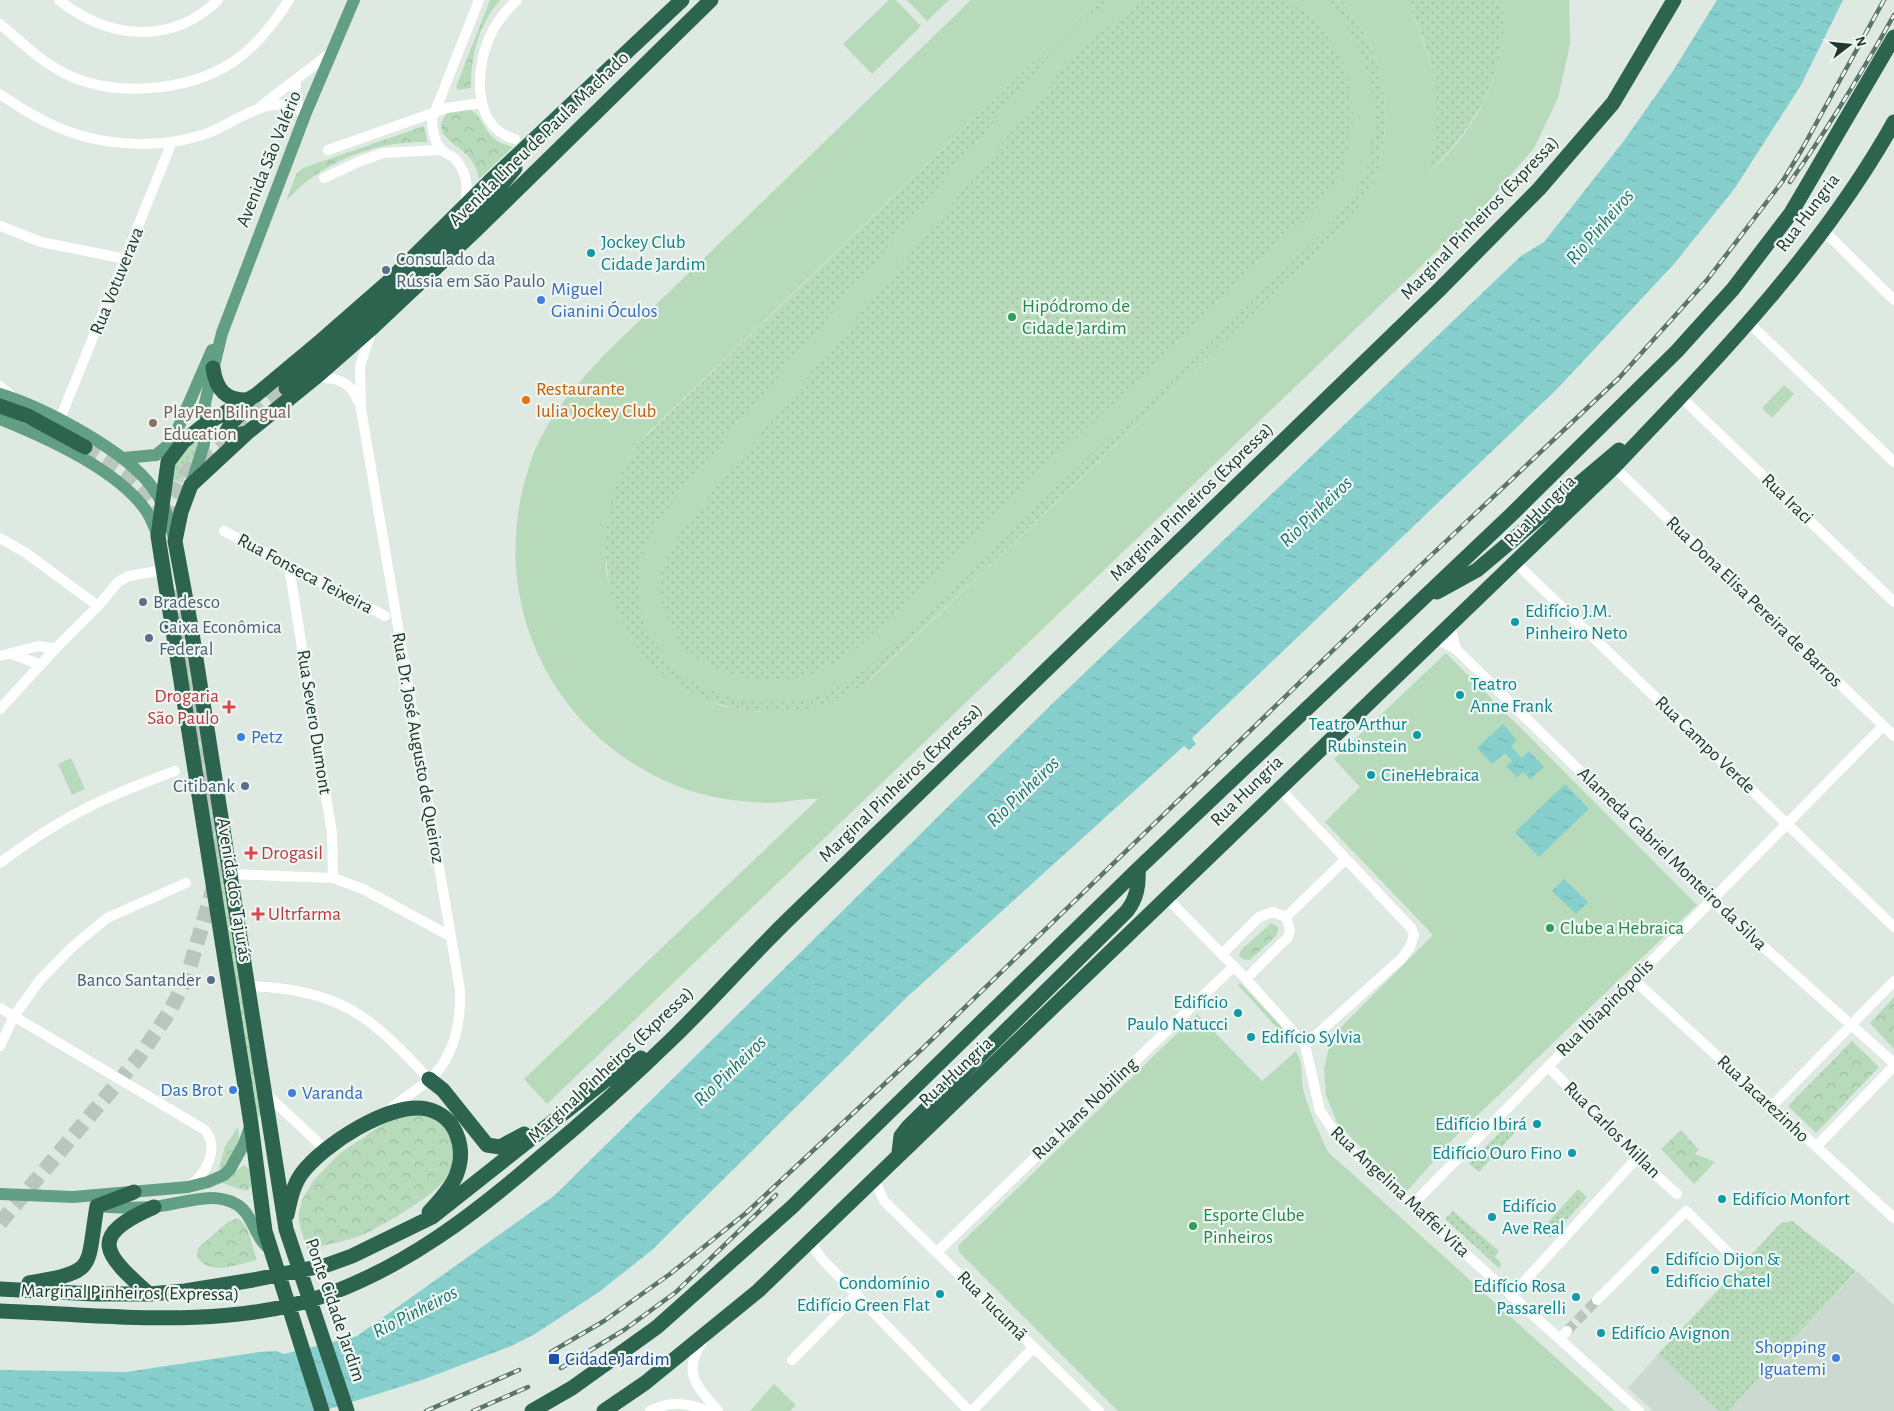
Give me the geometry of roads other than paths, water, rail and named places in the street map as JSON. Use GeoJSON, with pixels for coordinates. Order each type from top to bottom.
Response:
{"type":"FeatureCollection","features":[{"type":"Feature","properties":{"kind":"highway","name":"Avenida Lineu de Paula Machado"},"geometry":{"type":"LineString","coordinates":[[158,536],[165,508],[168,462],[182,442],[205,424],[253,398],[386,284],[550,124],[682,0]]}},
{"type":"Feature","properties":{"kind":"highway","name":"Avenida Lineu de Paula Machado"},"geometry":{"type":"LineString","coordinates":[[175,541],[180,512],[191,485],[247,432],[316,377],[373,327],[711,0]]}},
{"type":"Feature","properties":{"kind":"highway","name":"Marginal Pinheiros (Expressa)"},"geometry":{"type":"LineString","coordinates":[[0,1311],[214,1317],[293,1306],[328,1295],[401,1262],[437,1240],[481,1208],[576,1127],[674,1037],[791,916],[1411,318],[1539,189],[1613,103],[1674,0]]}},
{"type":"Feature","properties":{"kind":"highway"},"geometry":{"type":"LineString","coordinates":[[532,1411],[604,1366],[657,1327],[707,1284],[841,1159],[1138,869],[1424,598],[1676,351],[1733,289],[1791,213],[1894,37]]}},
{"type":"Feature","properties":{"kind":"highway","name":"Rua Hungria"},"geometry":{"type":"LineString","coordinates":[[607,1410],[645,1382],[758,1291],[899,1153],[1167,898],[1278,788],[1516,563],[1614,467],[1749,323],[1890,138],[1894,122]]}},
{"type":"Feature","properties":{"kind":"highway"},"geometry":{"type":"LineString","coordinates":[[286,388],[412,276],[493,196],[550,124]]}},
{"type":"Feature","properties":{"kind":"highway"},"geometry":{"type":"LineString","coordinates":[[493,196],[541,165]]}},
{"type":"Feature","properties":{"kind":"highway"},"geometry":{"type":"LineString","coordinates":[[213,368],[216,384],[223,394],[236,400],[253,398]]}},
{"type":"Feature","properties":{"kind":"highway"},"geometry":{"type":"LineString","coordinates":[[247,432],[230,438],[227,431],[232,422],[253,398]]}},
{"type":"Feature","properties":{"kind":"highway"},"geometry":{"type":"LineString","coordinates":[[7,402],[85,447]]}},
{"type":"Feature","properties":{"kind":"highway"},"geometry":{"type":"LineString","coordinates":[[1424,598],[1477,570],[1616,452],[1639,440]]}},
{"type":"Feature","properties":{"kind":"highway","name":"Avenida dos Tajurás"},"geometry":{"type":"LineString","coordinates":[[158,536],[251,1124],[260,1207],[270,1250]]}},
{"type":"Feature","properties":{"kind":"highway","name":"Avenida dos Tajurás"},"geometry":{"type":"LineString","coordinates":[[175,541],[286,1225]]}},
{"type":"Feature","properties":{"kind":"highway"},"geometry":{"type":"LineString","coordinates":[[899,1153],[901,1136],[908,1127],[1127,911],[1134,901],[1137,892],[1138,869]]}},
{"type":"Feature","properties":{"kind":"highway"},"geometry":{"type":"LineString","coordinates":[[0,1289],[149,1294],[253,1280],[327,1265],[352,1256],[416,1226],[452,1203],[603,1082],[674,1037]]}},
{"type":"Feature","properties":{"kind":"highway"},"geometry":{"type":"LineString","coordinates":[[430,1079],[443,1090],[481,1141],[492,1147],[507,1144],[542,1122],[571,1108]]}},
{"type":"Feature","properties":{"kind":"highway"},"geometry":{"type":"LineString","coordinates":[[416,1226],[447,1191],[456,1176],[460,1160],[460,1147],[452,1124],[435,1098],[430,1079]]}},
{"type":"Feature","properties":{"kind":"highway"},"geometry":{"type":"LineString","coordinates":[[286,1225],[292,1194],[302,1174],[324,1149],[384,1115],[413,1108],[427,1109],[452,1124]]}},
{"type":"Feature","properties":{"kind":"highway"},"geometry":{"type":"LineString","coordinates":[[0,1289],[52,1280],[82,1269],[90,1253],[97,1206],[134,1192]]}},
{"type":"Feature","properties":{"kind":"highway"},"geometry":{"type":"LineString","coordinates":[[149,1294],[118,1266],[112,1257],[109,1242],[111,1235],[123,1221],[154,1207]]}},
{"type":"Feature","properties":{"kind":"highway","name":"Ponte Cidade Jardim"},"geometry":{"type":"LineString","coordinates":[[286,1225],[347,1411]]}},
{"type":"Feature","properties":{"kind":"highway"},"geometry":{"type":"LineString","coordinates":[[270,1250],[322,1411]]}},
{"type":"Feature","properties":{"kind":"main road","name":"Avenida São Valério"},"geometry":{"type":"LineString","coordinates":[[191,485],[202,456],[205,403],[222,333],[301,112],[334,50],[354,0]]}},
{"type":"Feature","properties":{"kind":"main road","name":"Avenida São Valério"},"geometry":{"type":"LineString","coordinates":[[168,462],[172,442],[208,357],[222,333]]}},
{"type":"Feature","properties":{"kind":"main road"},"geometry":{"type":"LineString","coordinates":[[0,394],[7,402],[60,419],[122,458],[143,476],[165,508]]}},
{"type":"Feature","properties":{"kind":"main road"},"geometry":{"type":"LineString","coordinates":[[0,419],[61,446],[100,469],[129,492],[150,516],[158,536]]}},
{"type":"Feature","properties":{"kind":"main road"},"geometry":{"type":"LineString","coordinates":[[122,458],[156,455],[172,442]]}},
{"type":"Feature","properties":{"kind":"main road"},"geometry":{"type":"LineString","coordinates":[[129,492],[136,492],[141,489],[143,476]]}},
{"type":"Feature","properties":{"kind":"main road","name":"Avenida dos Tajurás"},"geometry":{"type":"LineString","coordinates":[[165,508],[175,541]]}},
{"type":"Feature","properties":{"kind":"main road"},"geometry":{"type":"LineString","coordinates":[[0,1194],[73,1197],[188,1187],[208,1182],[224,1175],[238,1158],[251,1124]]}},
{"type":"Feature","properties":{"kind":"main road"},"geometry":{"type":"LineString","coordinates":[[73,1197],[97,1206],[154,1207],[206,1198],[227,1200],[243,1208],[260,1240],[270,1250]]}},
{"type":"Feature","properties":{"kind":"street"},"geometry":{"type":"LineString","coordinates":[[59,0],[91,21],[114,29],[136,32],[167,29],[184,23],[201,14],[218,0]]}},
{"type":"Feature","properties":{"kind":"street"},"geometry":{"type":"LineString","coordinates":[[0,24],[38,56],[63,72],[99,85],[149,87],[195,79],[232,62],[250,48],[266,31],[289,0]]}},
{"type":"Feature","properties":{"kind":"street"},"geometry":{"type":"LineString","coordinates":[[441,150],[432,127],[434,114],[479,0]]}},
{"type":"Feature","properties":{"kind":"street"},"geometry":{"type":"LineString","coordinates":[[515,139],[498,133],[490,124],[482,104],[482,58],[488,40],[505,12],[517,0]]}},
{"type":"Feature","properties":{"kind":"street"},"geometry":{"type":"LineString","coordinates":[[257,110],[334,50]]}},
{"type":"Feature","properties":{"kind":"street"},"geometry":{"type":"LineString","coordinates":[[296,79],[301,112]]}},
{"type":"Feature","properties":{"kind":"street"},"geometry":{"type":"LineString","coordinates":[[0,94],[30,116],[56,128],[82,137],[117,143],[172,142],[207,133],[257,110],[282,103],[301,112]]}},
{"type":"Feature","properties":{"kind":"street"},"geometry":{"type":"LineString","coordinates":[[328,150],[456,105],[482,104]]}},
{"type":"Feature","properties":{"kind":"street","name":"Rua Votuverava"},"geometry":{"type":"LineString","coordinates":[[60,419],[172,142]]}},
{"type":"Feature","properties":{"kind":"street"},"geometry":{"type":"LineString","coordinates":[[324,178],[358,162],[384,153],[441,150],[454,158],[466,177],[468,189],[464,207]]}},
{"type":"Feature","properties":{"kind":"street"},"geometry":{"type":"LineString","coordinates":[[0,226],[41,242],[126,259]]}},
{"type":"Feature","properties":{"kind":"street"},"geometry":{"type":"LineString","coordinates":[[1822,229],[1894,300]]}},
{"type":"Feature","properties":{"kind":"street"},"geometry":{"type":"LineString","coordinates":[[1749,323],[1893,460]]}},
{"type":"Feature","properties":{"kind":"street"},"geometry":{"type":"LineString","coordinates":[[362,409],[360,366],[373,327]]}},
{"type":"Feature","properties":{"kind":"street"},"geometry":{"type":"LineString","coordinates":[[316,377],[338,380],[348,384],[355,393],[362,409]]}},
{"type":"Feature","properties":{"kind":"street"},"geometry":{"type":"LineString","coordinates":[[0,386],[7,402]]}},
{"type":"Feature","properties":{"kind":"street","name":"Rua Iraci"},"geometry":{"type":"LineString","coordinates":[[1681,396],[1894,602]]}},
{"type":"Feature","properties":{"kind":"street","name":"Rua Dr. José Augusto de Queiroz"},"geometry":{"type":"LineString","coordinates":[[362,409],[460,990],[461,1012],[453,1044],[442,1064],[430,1079],[400,1100],[384,1115]]}},
{"type":"Feature","properties":{"kind":"street","name":"Rua Dona Elisa Pereira de Barros"},"geometry":{"type":"LineString","coordinates":[[1614,467],[1894,736]]}},
{"type":"Feature","properties":{"kind":"street","name":"Rua Fonseca Teixeira"},"geometry":{"type":"LineString","coordinates":[[224,531],[385,616]]}},
{"type":"Feature","properties":{"kind":"street"},"geometry":{"type":"LineString","coordinates":[[0,538],[26,552],[98,606]]}},
{"type":"Feature","properties":{"kind":"street","name":"Rua Campo Verde"},"geometry":{"type":"LineString","coordinates":[[1516,563],[1894,927]]}},
{"type":"Feature","properties":{"kind":"street","name":"Rua Severo Dumont"},"geometry":{"type":"LineString","coordinates":[[289,567],[332,833],[334,878]]}},
{"type":"Feature","properties":{"kind":"street"},"geometry":{"type":"LineString","coordinates":[[0,709],[55,649],[98,606],[118,582],[129,576],[164,570]]}},
{"type":"Feature","properties":{"kind":"street"},"geometry":{"type":"LineString","coordinates":[[1450,626],[1456,649]]}},
{"type":"Feature","properties":{"kind":"street","name":"Alameda Gabriel Monteiro da Silva"},"geometry":{"type":"LineString","coordinates":[[1437,638],[1456,649],[1712,901],[1894,1064]]}},
{"type":"Feature","properties":{"kind":"street"},"geometry":{"type":"LineString","coordinates":[[0,656],[38,646],[55,649]]}},
{"type":"Feature","properties":{"kind":"street"},"geometry":{"type":"LineString","coordinates":[[12,654],[41,665]]}},
{"type":"Feature","properties":{"kind":"street","name":"Rua Ibiapinópolis"},"geometry":{"type":"LineString","coordinates":[[1412,1205],[1883,726]]}},
{"type":"Feature","properties":{"kind":"street"},"geometry":{"type":"LineString","coordinates":[[0,863],[65,818],[103,798],[175,771]]}},
{"type":"Feature","properties":{"kind":"street"},"geometry":{"type":"LineString","coordinates":[[1278,788],[1411,928],[1414,940],[1401,959],[1305,1045]]}},
{"type":"Feature","properties":{"kind":"street"},"geometry":{"type":"LineString","coordinates":[[1286,917],[1346,858]]}},
{"type":"Feature","properties":{"kind":"street"},"geometry":{"type":"LineString","coordinates":[[230,874],[334,878],[371,893],[450,936]]}},
{"type":"Feature","properties":{"kind":"street"},"geometry":{"type":"LineString","coordinates":[[0,1046],[14,1016],[40,980],[71,948],[107,918],[186,883]]}},
{"type":"Feature","properties":{"kind":"street","name":"Rua Angelina Maffei Vita"},"geometry":{"type":"LineString","coordinates":[[1167,898],[1234,966],[1305,1045],[1313,1072],[1316,1096],[1328,1124],[1340,1140],[1639,1411]]}},
{"type":"Feature","properties":{"kind":"street"},"geometry":{"type":"LineString","coordinates":[[1222,954],[1260,917],[1273,912],[1286,917]]}},
{"type":"Feature","properties":{"kind":"street"},"geometry":{"type":"LineString","coordinates":[[1246,979],[1288,937],[1290,930],[1286,917]]}},
{"type":"Feature","properties":{"kind":"street","name":"Rua Hans Nobiling"},"geometry":{"type":"LineString","coordinates":[[937,1252],[1234,966]]}},
{"type":"Feature","properties":{"kind":"street","name":"Rua Jacarezinho"},"geometry":{"type":"LineString","coordinates":[[1633,979],[1894,1218]]}},
{"type":"Feature","properties":{"kind":"street"},"geometry":{"type":"LineString","coordinates":[[1772,1106],[1894,981]]}},
{"type":"Feature","properties":{"kind":"street"},"geometry":{"type":"LineString","coordinates":[[248,986],[288,989],[316,995],[349,1007],[368,1019],[396,1043],[430,1079]]}},
{"type":"Feature","properties":{"kind":"street"},"geometry":{"type":"LineString","coordinates":[[0,1008],[205,1130],[210,1140],[208,1163],[199,1178],[188,1187]]}},
{"type":"Feature","properties":{"kind":"street"},"geometry":{"type":"LineString","coordinates":[[1816,1147],[1894,1064]]}},
{"type":"Feature","properties":{"kind":"street","name":"Rua Carlos Millan"},"geometry":{"type":"LineString","coordinates":[[1548,1066],[1637,1158],[1677,1194]]}},
{"type":"Feature","properties":{"kind":"street"},"geometry":{"type":"LineString","coordinates":[[264,1092],[324,1149]]}},
{"type":"Feature","properties":{"kind":"street"},"geometry":{"type":"LineString","coordinates":[[1510,1296],[1637,1158]]}},
{"type":"Feature","properties":{"kind":"street","name":"Rua Tucumã"},"geometry":{"type":"LineString","coordinates":[[874,1179],[884,1201],[1034,1347],[1094,1409]]}},
{"type":"Feature","properties":{"kind":"street"},"geometry":{"type":"LineString","coordinates":[[857,1196],[871,1197],[884,1201]]}},
{"type":"Feature","properties":{"kind":"street"},"geometry":{"type":"LineString","coordinates":[[1597,1300],[1686,1211],[1739,1263]]}},
{"type":"Feature","properties":{"kind":"street"},"geometry":{"type":"LineString","coordinates":[[814,1238],[817,1253],[971,1411],[1034,1347]]}},
{"type":"Feature","properties":{"kind":"street"},"geometry":{"type":"LineString","coordinates":[[792,1360],[858,1294]]}},
{"type":"Feature","properties":{"kind":"street"},"geometry":{"type":"LineString","coordinates":[[710,1330],[696,1352],[691,1370],[696,1384],[718,1411]]}},
{"type":"Feature","properties":{"kind":"street"},"geometry":{"type":"LineString","coordinates":[[1559,1339],[1566,1331]]}},
{"type":"Feature","properties":{"kind":"street"},"geometry":{"type":"LineString","coordinates":[[650,1411],[666,1404],[679,1402],[709,1411]]}},
{"type":"Feature","properties":{"kind":"water","name":"Rio Pinheiros"},"geometry":{"type":"Polygon","coordinates":[[[1717,0],[1843,0],[1801,85],[1735,188],[1674,264],[1557,389],[1192,738],[1196,744],[1189,750],[1184,746],[906,998],[652,1250],[599,1292],[535,1334],[511,1346],[422,1380],[323,1411],[0,1411],[0,1370],[126,1372],[259,1352],[276,1351],[284,1354],[357,1336],[555,1195],[1052,704],[1521,256],[1544,242],[1623,142],[1673,71],[1717,0]]]}},
{"type":"Feature","properties":{"kind":"water"},"geometry":{"type":"Polygon","coordinates":[[[1503,724],[1517,740],[1511,746],[1521,758],[1529,751],[1544,767],[1530,779],[1523,772],[1517,777],[1506,766],[1512,761],[1505,753],[1492,764],[1477,748],[1503,724]]]}},
{"type":"Feature","properties":{"kind":"water"},"geometry":{"type":"Polygon","coordinates":[[[1565,784],[1589,809],[1539,857],[1515,832],[1565,784]]]}},
{"type":"Feature","properties":{"kind":"water"},"geometry":{"type":"Polygon","coordinates":[[[1564,879],[1588,902],[1576,914],[1552,891],[1564,879]]]}},
{"type":"Feature","properties":{"kind":"tunnel"},"geometry":{"type":"LineString","coordinates":[[163,518],[185,475],[199,459],[286,388]]}},
{"type":"Feature","properties":{"kind":"tunnel"},"geometry":{"type":"LineString","coordinates":[[85,447],[120,469],[143,488],[160,510],[164,522]]}},
{"type":"Feature","properties":{"kind":"tunnel"},"geometry":{"type":"LineString","coordinates":[[0,1223],[140,1056],[170,1011],[187,977],[215,882],[219,856],[176,586]]}},
{"type":"Feature","properties":{"kind":"tunnel"},"geometry":{"type":"LineString","coordinates":[[1567,1331],[1597,1300]]}},
{"type":"Feature","properties":{"kind":"railway"},"geometry":{"type":"LineString","coordinates":[[551,1352],[604,1321],[670,1274],[746,1213],[922,1049],[1422,564],[1619,378],[1707,280],[1782,182],[1884,0]]}},
{"type":"Feature","properties":{"kind":"railway"},"geometry":{"type":"LineString","coordinates":[[1790,182],[1818,142],[1894,15]]}},
{"type":"Feature","properties":{"kind":"railway"},"geometry":{"type":"LineString","coordinates":[[561,1368],[624,1330],[676,1292],[776,1195]]}},
{"type":"Feature","properties":{"kind":"railway"},"geometry":{"type":"LineString","coordinates":[[426,1411],[519,1370]]}},
{"type":"Feature","properties":{"kind":"railway"},"geometry":{"type":"LineString","coordinates":[[473,1411],[528,1387]]}},
{"type":"Feature","properties":{"kind":"place","name":"Jockey Club Cidade Jardim"},"geometry":{"type":"Point","coordinates":[591,253]}},
{"type":"Feature","properties":{"kind":"place","name":"Consulado da Rússia em São Paulo"},"geometry":{"type":"Point","coordinates":[386,270]}},
{"type":"Feature","properties":{"kind":"place","name":"Miguel Gianini Óculos"},"geometry":{"type":"Point","coordinates":[541,300]}},
{"type":"Feature","properties":{"kind":"place","name":"Hipódromo de Cidade Jardim"},"geometry":{"type":"Point","coordinates":[1012,317]}},
{"type":"Feature","properties":{"kind":"place","name":"Restaurante Iulia Jockey Club"},"geometry":{"type":"Point","coordinates":[526,400]}},
{"type":"Feature","properties":{"kind":"place","name":"PlayPen Bilingual Education"},"geometry":{"type":"Point","coordinates":[153,423]}},
{"type":"Feature","properties":{"kind":"place","name":"Bradesco"},"geometry":{"type":"Point","coordinates":[143,602]}},
{"type":"Feature","properties":{"kind":"place","name":"Edifício J.M. Pinheiro Neto"},"geometry":{"type":"Point","coordinates":[1515,622]}},
{"type":"Feature","properties":{"kind":"place","name":"Caixa Econômica Federal"},"geometry":{"type":"Point","coordinates":[149,638]}},
{"type":"Feature","properties":{"kind":"place","name":"Teatro Anne Frank"},"geometry":{"type":"Point","coordinates":[1460,695]}},
{"type":"Feature","properties":{"kind":"place","name":"Drogaria São Paulo"},"geometry":{"type":"Point","coordinates":[229,707]}},
{"type":"Feature","properties":{"kind":"place","name":"Teatro Arthur Rubinstein"},"geometry":{"type":"Point","coordinates":[1417,735]}},
{"type":"Feature","properties":{"kind":"place","name":"Petz"},"geometry":{"type":"Point","coordinates":[241,737]}},
{"type":"Feature","properties":{"kind":"place","name":"CineHebraica"},"geometry":{"type":"Point","coordinates":[1371,775]}},
{"type":"Feature","properties":{"kind":"place","name":"Citibank"},"geometry":{"type":"Point","coordinates":[245,786]}},
{"type":"Feature","properties":{"kind":"place","name":"Drogasil"},"geometry":{"type":"Point","coordinates":[251,853]}},
{"type":"Feature","properties":{"kind":"place","name":"Ultrfarma"},"geometry":{"type":"Point","coordinates":[258,914]}},
{"type":"Feature","properties":{"kind":"place","name":"Clube a Hebraica"},"geometry":{"type":"Point","coordinates":[1550,928]}},
{"type":"Feature","properties":{"kind":"place","name":"Banco Santander"},"geometry":{"type":"Point","coordinates":[211,980]}},
{"type":"Feature","properties":{"kind":"place","name":"Edifício Paulo Natucci"},"geometry":{"type":"Point","coordinates":[1238,1013]}},
{"type":"Feature","properties":{"kind":"place","name":"Edifício Sylvia"},"geometry":{"type":"Point","coordinates":[1251,1037]}},
{"type":"Feature","properties":{"kind":"place","name":"Das Brot"},"geometry":{"type":"Point","coordinates":[233,1090]}},
{"type":"Feature","properties":{"kind":"place","name":"Varanda"},"geometry":{"type":"Point","coordinates":[292,1093]}},
{"type":"Feature","properties":{"kind":"place","name":"Edifício Ibirá"},"geometry":{"type":"Point","coordinates":[1537,1124]}},
{"type":"Feature","properties":{"kind":"place","name":"Edifício Ouro Fino"},"geometry":{"type":"Point","coordinates":[1572,1153]}},
{"type":"Feature","properties":{"kind":"place","name":"Edifício Monfort"},"geometry":{"type":"Point","coordinates":[1722,1199]}},
{"type":"Feature","properties":{"kind":"place","name":"Edifício Ave Real"},"geometry":{"type":"Point","coordinates":[1492,1217]}},
{"type":"Feature","properties":{"kind":"place","name":"Esporte Clube Pinheiros"},"geometry":{"type":"Point","coordinates":[1193,1226]}},
{"type":"Feature","properties":{"kind":"place","name":"Edifício Dijon & Edifício Chatel"},"geometry":{"type":"Point","coordinates":[1655,1270]}},
{"type":"Feature","properties":{"kind":"place","name":"Condomínio Edifício Green Flat"},"geometry":{"type":"Point","coordinates":[940,1294]}},
{"type":"Feature","properties":{"kind":"place","name":"Edifício Rosa Passarelli"},"geometry":{"type":"Point","coordinates":[1576,1297]}},
{"type":"Feature","properties":{"kind":"place","name":"Edifício Avignon"},"geometry":{"type":"Point","coordinates":[1601,1333]}},
{"type":"Feature","properties":{"kind":"place","name":"Shopping Iguatemi"},"geometry":{"type":"Point","coordinates":[1836,1358]}},
{"type":"Feature","properties":{"kind":"place","name":"Cidade Jardim"},"geometry":{"type":"Point","coordinates":[554,1359]}}]}
